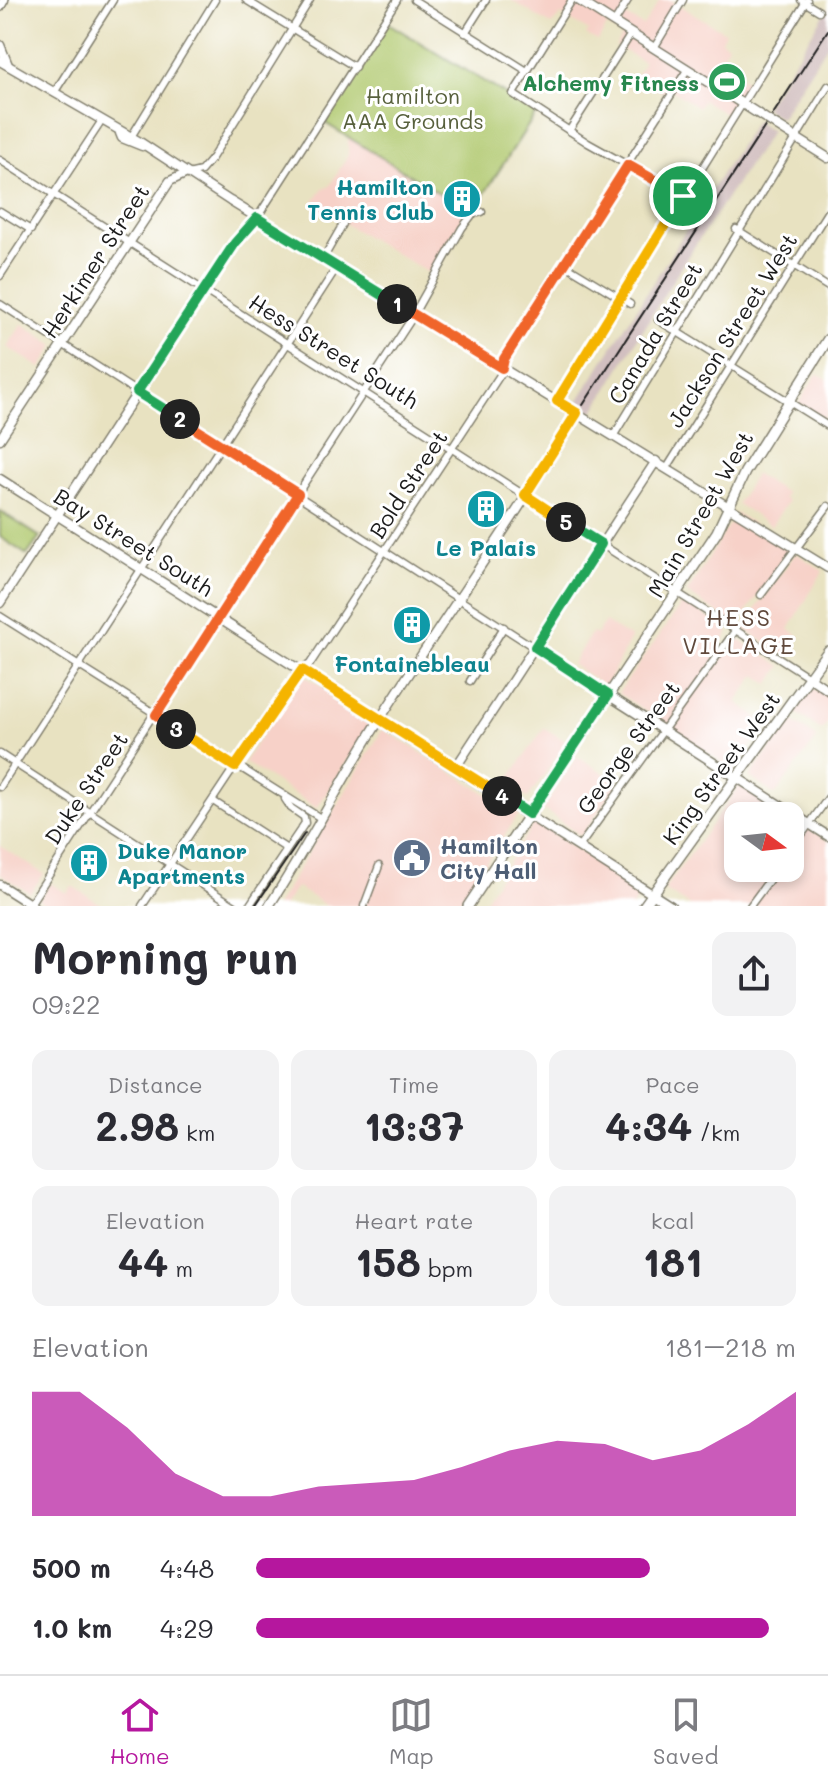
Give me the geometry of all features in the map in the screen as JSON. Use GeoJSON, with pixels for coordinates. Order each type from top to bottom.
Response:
{"type":"FeatureCollection","features":[{"type":"Feature","properties":{"kind":"main road","name":"Main Street West"},"geometry":{"type":"LineString","coordinates":[[468,906],[717,532],[788,402],[828,339]]}},
{"type":"Feature","properties":{"kind":"main road","name":"King Street West"},"geometry":{"type":"LineString","coordinates":[[644,906],[828,651]]}},
{"type":"Feature","properties":{"kind":"street"},"geometry":{"type":"LineString","coordinates":[[0,7],[4,0]]}},
{"type":"Feature","properties":{"kind":"street"},"geometry":{"type":"LineString","coordinates":[[54,93],[113,0]]}},
{"type":"Feature","properties":{"kind":"street"},"geometry":{"type":"LineString","coordinates":[[131,137],[215,0]]}},
{"type":"Feature","properties":{"kind":"street"},"geometry":{"type":"LineString","coordinates":[[246,0],[355,67]]}},
{"type":"Feature","properties":{"kind":"street","name":"Herkimer Street"},"geometry":{"type":"LineString","coordinates":[[0,439],[172,178],[201,171],[212,158],[310,0]]}},
{"type":"Feature","properties":{"kind":"street"},"geometry":{"type":"LineString","coordinates":[[0,603],[235,243],[257,218],[397,0]]}},
{"type":"Feature","properties":{"kind":"street"},"geometry":{"type":"LineString","coordinates":[[414,0],[527,71]]}},
{"type":"Feature","properties":{"kind":"street"},"geometry":{"type":"LineString","coordinates":[[465,33],[486,0]]}},
{"type":"Feature","properties":{"kind":"street"},"geometry":{"type":"LineString","coordinates":[[683,196],[516,97],[514,90],[575,0],[828,158]]}},
{"type":"Feature","properties":{"kind":"street"},"geometry":{"type":"LineString","coordinates":[[614,23],[628,0]]}},
{"type":"Feature","properties":{"kind":"street"},"geometry":{"type":"LineString","coordinates":[[654,48],[683,0]]}},
{"type":"Feature","properties":{"kind":"street"},"geometry":{"type":"LineString","coordinates":[[557,401],[804,1],[819,11]]}},
{"type":"Feature","properties":{"kind":"street"},"geometry":{"type":"LineString","coordinates":[[569,131],[631,34]]}},
{"type":"Feature","properties":{"kind":"street"},"geometry":{"type":"LineString","coordinates":[[0,45],[4,63],[131,137],[323,259],[828,568]]}},
{"type":"Feature","properties":{"kind":"street","name":"Bold Street"},"geometry":{"type":"LineString","coordinates":[[142,906],[302,670],[310,664],[453,448],[502,368],[504,359],[687,70]]}},
{"type":"Feature","properties":{"kind":"street","name":"Canada Street"},"geometry":{"type":"LineString","coordinates":[[614,435],[828,86]]}},
{"type":"Feature","properties":{"kind":"street"},"geometry":{"type":"LineString","coordinates":[[0,276],[101,122]]}},
{"type":"Feature","properties":{"kind":"street"},"geometry":{"type":"LineString","coordinates":[[120,133],[129,143],[142,146]]}},
{"type":"Feature","properties":{"kind":"street","name":"Hess Street South"},"geometry":{"type":"LineString","coordinates":[[0,160],[809,677]]}},
{"type":"Feature","properties":{"kind":"street"},"geometry":{"type":"LineString","coordinates":[[0,211],[31,230]]}},
{"type":"Feature","properties":{"kind":"street","name":"Jackson Street West"},"geometry":{"type":"LineString","coordinates":[[667,468],[828,211]]}},
{"type":"Feature","properties":{"kind":"street","name":"Duke Street"},"geometry":{"type":"LineString","coordinates":[[32,905],[364,392],[464,226],[472,215],[482,212]]}},
{"type":"Feature","properties":{"kind":"street"},"geometry":{"type":"LineString","coordinates":[[323,259],[343,224]]}},
{"type":"Feature","properties":{"kind":"street"},"geometry":{"type":"LineString","coordinates":[[737,230],[828,287]]}},
{"type":"Feature","properties":{"kind":"street"},"geometry":{"type":"LineString","coordinates":[[564,264],[630,304]]}},
{"type":"Feature","properties":{"kind":"street"},"geometry":{"type":"LineString","coordinates":[[0,787],[337,267]]}},
{"type":"Feature","properties":{"kind":"street"},"geometry":{"type":"LineString","coordinates":[[0,304],[387,549],[828,836]]}},
{"type":"Feature","properties":{"kind":"street"},"geometry":{"type":"LineString","coordinates":[[658,320],[828,426]]}},
{"type":"Feature","properties":{"kind":"street"},"geometry":{"type":"LineString","coordinates":[[269,906],[313,839],[380,719],[577,413]]}},
{"type":"Feature","properties":{"kind":"street"},"geometry":{"type":"LineString","coordinates":[[456,767],[656,461]]}},
{"type":"Feature","properties":{"kind":"street","name":"Bay Street South"},"geometry":{"type":"LineString","coordinates":[[0,479],[671,906]]}},
{"type":"Feature","properties":{"kind":"street"},"geometry":{"type":"LineString","coordinates":[[761,595],[828,506]]}},
{"type":"Feature","properties":{"kind":"street"},"geometry":{"type":"LineString","coordinates":[[0,616],[235,767],[322,819]]}},
{"type":"Feature","properties":{"kind":"street"},"geometry":{"type":"LineString","coordinates":[[470,681],[504,627]]}},
{"type":"Feature","properties":{"kind":"street","name":"George Street"},"geometry":{"type":"LineString","coordinates":[[579,847],[735,631]]}},
{"type":"Feature","properties":{"kind":"street"},"geometry":{"type":"LineString","coordinates":[[809,677],[828,690]]}},
{"type":"Feature","properties":{"kind":"street"},"geometry":{"type":"LineString","coordinates":[[0,754],[235,906]]}},
{"type":"Feature","properties":{"kind":"street"},"geometry":{"type":"LineString","coordinates":[[249,906],[305,820],[283,796]]}},
{"type":"Feature","properties":{"kind":"street"},"geometry":{"type":"LineString","coordinates":[[804,831],[828,798]]}},
{"type":"Feature","properties":{"kind":"street"},"geometry":{"type":"LineString","coordinates":[[213,801],[287,849]]}},
{"type":"Feature","properties":{"kind":"street"},"geometry":{"type":"LineString","coordinates":[[364,906],[379,866]]}},
{"type":"Feature","properties":{"kind":"street"},"geometry":{"type":"LineString","coordinates":[[750,906],[768,882]]}},
{"type":"Feature","properties":{"kind":"street"},"geometry":{"type":"LineString","coordinates":[[1,888],[32,905]]}},
{"type":"Feature","properties":{"kind":"shaded area"},"geometry":{"type":"Polygon","coordinates":[[[511,0],[630,0],[624,15],[643,26],[660,0],[670,0],[725,32],[721,40],[728,45],[718,63],[749,83],[727,115],[703,100],[698,107],[670,89],[666,94],[636,76],[644,62],[616,46],[622,35],[607,26],[598,41],[586,35],[589,31],[561,15],[551,25],[511,0]]]}},
{"type":"Feature","properties":{"kind":"shaded area"},"geometry":{"type":"Polygon","coordinates":[[[828,8],[828,44],[780,118],[764,108],[828,8]]]}},
{"type":"Feature","properties":{"kind":"shaded area"},"geometry":{"type":"Polygon","coordinates":[[[755,121],[771,131],[682,265],[593,413],[577,403],[755,121]]]}},
{"type":"Feature","properties":{"kind":"shaded area"},"geometry":{"type":"Polygon","coordinates":[[[348,137],[467,211],[429,273],[312,205],[323,188],[329,187],[348,155],[348,137]]]}},
{"type":"Feature","properties":{"kind":"shaded area"},"geometry":{"type":"Polygon","coordinates":[[[22,324],[55,345],[41,368],[7,347],[22,324]]]}},
{"type":"Feature","properties":{"kind":"shaded area"},"geometry":{"type":"Polygon","coordinates":[[[817,374],[828,380],[828,412],[823,419],[799,403],[817,374]]]}},
{"type":"Feature","properties":{"kind":"shaded area"},"geometry":{"type":"Polygon","coordinates":[[[755,474],[786,493],[783,498],[788,501],[771,526],[737,504],[755,474]]]}},
{"type":"Feature","properties":{"kind":"shaded area"},"geometry":{"type":"Polygon","coordinates":[[[736,513],[793,550],[736,625],[687,593],[736,513]]]}},
{"type":"Feature","properties":{"kind":"shaded area"},"geometry":{"type":"Polygon","coordinates":[[[796,553],[823,571],[789,629],[799,636],[787,656],[742,628],[796,553]]]}},
{"type":"Feature","properties":{"kind":"shaded area"},"geometry":{"type":"Polygon","coordinates":[[[684,601],[729,632],[719,647],[726,651],[736,638],[782,666],[769,684],[756,675],[737,702],[766,724],[734,770],[618,693],[684,601]]]}},
{"type":"Feature","properties":{"kind":"shaded area"},"geometry":{"type":"Polygon","coordinates":[[[605,622],[631,638],[605,687],[572,664],[592,632],[596,635],[605,622]]]}},
{"type":"Feature","properties":{"kind":"shaded area"},"geometry":{"type":"Polygon","coordinates":[[[305,676],[374,719],[317,808],[244,762],[299,679],[305,676]]]}},
{"type":"Feature","properties":{"kind":"shaded area"},"geometry":{"type":"Polygon","coordinates":[[[812,688],[828,696],[828,722],[822,730],[795,712],[812,688]]]}},
{"type":"Feature","properties":{"kind":"shaded area"},"geometry":{"type":"Polygon","coordinates":[[[790,720],[817,738],[775,795],[750,777],[790,720]]]}},
{"type":"Feature","properties":{"kind":"shaded area"},"geometry":{"type":"Polygon","coordinates":[[[544,728],[567,742],[528,798],[504,786],[544,728]]]}},
{"type":"Feature","properties":{"kind":"shaded area"},"geometry":{"type":"Polygon","coordinates":[[[383,729],[519,814],[456,906],[327,906],[296,887],[283,906],[276,906],[383,729]]]}},
{"type":"Feature","properties":{"kind":"shaded area"},"geometry":{"type":"Polygon","coordinates":[[[577,756],[619,783],[581,836],[543,809],[577,756]]]}},
{"type":"Feature","properties":{"kind":"shaded area"},"geometry":{"type":"Polygon","coordinates":[[[741,784],[769,802],[728,802],[741,784]]]}},
{"type":"Feature","properties":{"kind":"shaded area"},"geometry":{"type":"Polygon","coordinates":[[[724,807],[724,882],[804,882],[804,825],[828,841],[828,906],[690,906],[664,890],[724,807]]]}},
{"type":"Feature","properties":{"kind":"shaded area"},"geometry":{"type":"Polygon","coordinates":[[[535,821],[641,893],[632,906],[481,906],[535,821]]]}},
{"type":"Feature","properties":{"kind":"shaded area"},"geometry":{"type":"Polygon","coordinates":[[[0,846],[44,874],[30,893],[0,874],[0,846]]]}},
{"type":"Feature","properties":{"kind":"shaded area"},"geometry":{"type":"Polygon","coordinates":[[[50,883],[67,893],[72,886],[104,906],[49,906],[39,900],[50,883]]]}},
{"type":"Feature","properties":{"kind":"green space","name":"Hamilton AAA Grounds"},"geometry":{"type":"Polygon","coordinates":[[[388,23],[536,113],[472,213],[325,123],[388,23]]]}},
{"type":"Feature","properties":{"kind":"green space"},"geometry":{"type":"Polygon","coordinates":[[[0,511],[40,537],[27,555],[0,537],[0,511]]]}},
{"type":"Feature","properties":{"kind":"railway"},"geometry":{"type":"LineString","coordinates":[[583,405],[828,30]]}},
{"type":"Feature","properties":{"kind":"railway"},"geometry":{"type":"LineString","coordinates":[[255,906],[305,833]]}},
{"type":"Feature","properties":{"kind":"place","name":"Alchemy Fitness"},"geometry":{"type":"Point","coordinates":[727,82]}},
{"type":"Feature","properties":{"kind":"place","name":"Hamilton Tennis Club"},"geometry":{"type":"Point","coordinates":[462,199]}},
{"type":"Feature","properties":{"kind":"place","name":"Le Palais"},"geometry":{"type":"Point","coordinates":[486,509]}},
{"type":"Feature","properties":{"kind":"place","name":"Fontainebleau"},"geometry":{"type":"Point","coordinates":[412,625]}},
{"type":"Feature","properties":{"kind":"place","name":"Hamilton City Hall"},"geometry":{"type":"Point","coordinates":[412,858]}},
{"type":"Feature","properties":{"kind":"place","name":"Duke Manor Apartments"},"geometry":{"type":"Point","coordinates":[89,863]}},
{"type":"Feature","properties":{"kind":"district","name":"HESS VILLAGE"},"geometry":{"type":"Point","coordinates":[739,630]}},
{"type":"Feature","properties":{"kind":"route"},"geometry":{"type":"LineString","coordinates":[[628,165],[683,196],[557,401],[577,413],[525,495],[601,544],[535,647],[608,695],[529,814],[302,670],[297,673],[235,767],[156,715],[298,494],[137,392],[235,243],[257,218],[502,368],[504,359],[628,165]]}}]}
